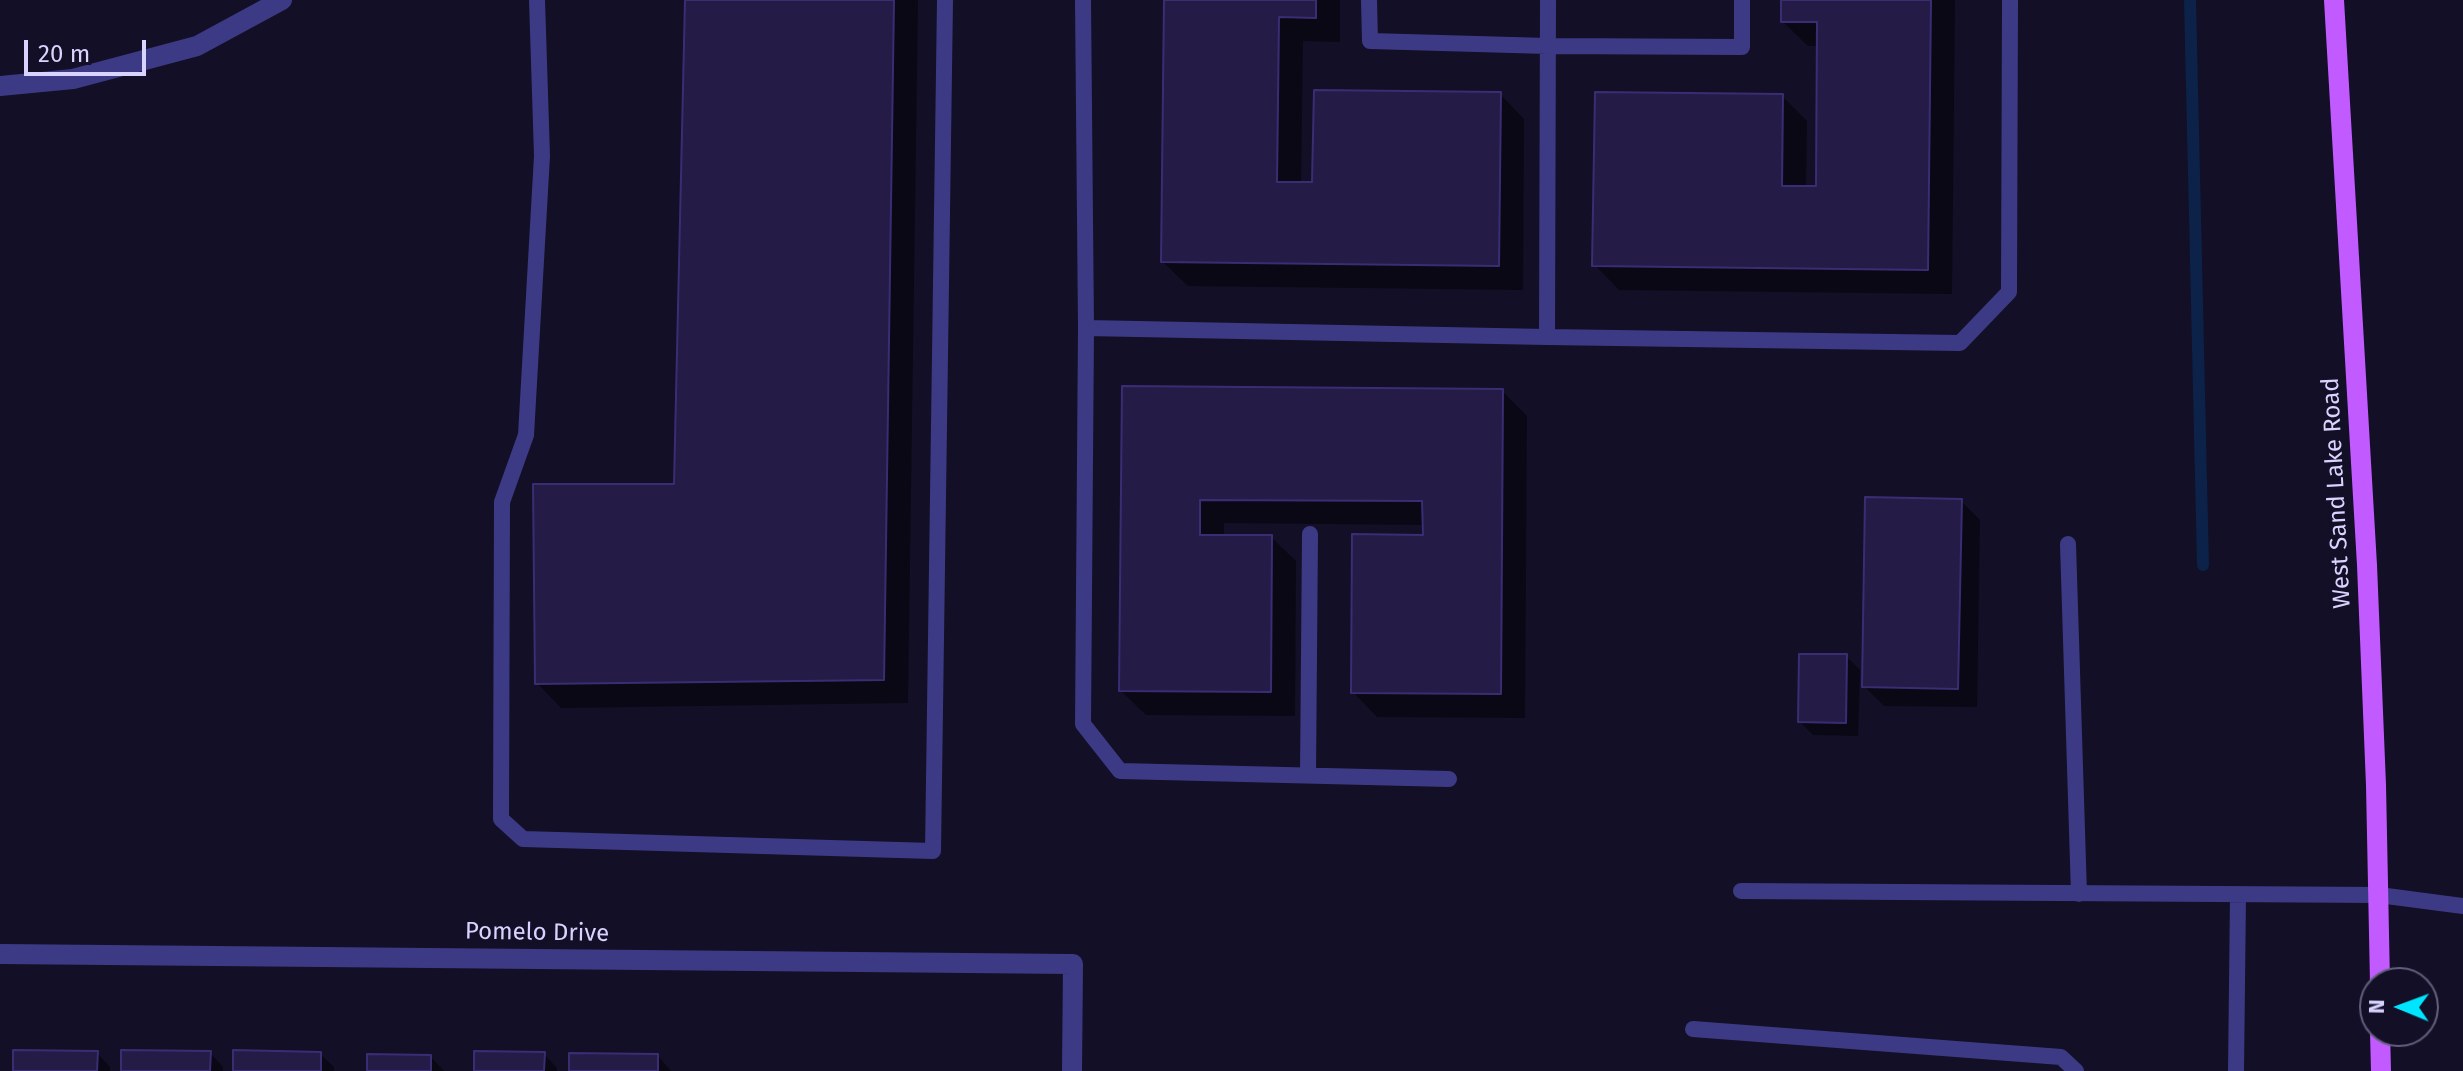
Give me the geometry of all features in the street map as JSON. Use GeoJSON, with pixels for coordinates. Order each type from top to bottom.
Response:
{"type":"FeatureCollection","features":[{"type":"Feature","properties":{"kind":"main road","name":"West Sand Lake Road"},"geometry":{"type":"LineString","coordinates":[[2334,0],[2367,551],[2380,967]]}},
{"type":"Feature","properties":{"kind":"main road"},"geometry":{"type":"LineString","coordinates":[[2380,1047],[2381,1071]]}},
{"type":"Feature","properties":{"kind":"street"},"geometry":{"type":"LineString","coordinates":[[0,86],[73,79],[197,46],[282,0]]}},
{"type":"Feature","properties":{"kind":"street","name":"Pomelo Drive"},"geometry":{"type":"LineString","coordinates":[[0,954],[1073,964],[1072,1071]]}},
{"type":"Feature","properties":{"kind":"lane"},"geometry":{"type":"LineString","coordinates":[[537,0],[542,156],[526,435],[502,502],[501,819],[523,839],[933,851],[945,0]]}},
{"type":"Feature","properties":{"kind":"lane"},"geometry":{"type":"LineString","coordinates":[[1083,0],[1086,328],[1083,724],[1120,771],[1449,779]]}},
{"type":"Feature","properties":{"kind":"lane"},"geometry":{"type":"LineString","coordinates":[[1369,0],[1370,41],[1742,47],[1742,0]]}},
{"type":"Feature","properties":{"kind":"lane"},"geometry":{"type":"LineString","coordinates":[[1547,337],[1548,0]]}},
{"type":"Feature","properties":{"kind":"lane"},"geometry":{"type":"LineString","coordinates":[[1086,328],[1960,343],[2009,292],[2010,0]]}},
{"type":"Feature","properties":{"kind":"lane"},"geometry":{"type":"LineString","coordinates":[[1308,775],[1310,534]]}},
{"type":"Feature","properties":{"kind":"lane"},"geometry":{"type":"LineString","coordinates":[[2068,544],[2079,894]]}},
{"type":"Feature","properties":{"kind":"lane"},"geometry":{"type":"LineString","coordinates":[[1741,891],[2379,895],[2463,906]]}},
{"type":"Feature","properties":{"kind":"lane"},"geometry":{"type":"LineString","coordinates":[[2236,1071],[2238,896]]}},
{"type":"Feature","properties":{"kind":"lane"},"geometry":{"type":"LineString","coordinates":[[1693,1029],[2061,1057],[2076,1071]]}},
{"type":"Feature","properties":{"kind":"building"},"geometry":{"type":"Polygon","coordinates":[[[685,0],[894,0],[884,680],[535,684],[533,484],[674,484],[685,0]]]}},
{"type":"Feature","properties":{"kind":"building"},"geometry":{"type":"Polygon","coordinates":[[[1164,0],[1316,0],[1316,18],[1279,17],[1277,182],[1312,182],[1314,90],[1501,92],[1499,266],[1161,262],[1164,0]]]}},
{"type":"Feature","properties":{"kind":"building"},"geometry":{"type":"Polygon","coordinates":[[[1781,0],[1931,0],[1928,270],[1592,266],[1595,92],[1783,94],[1782,186],[1816,186],[1817,22],[1781,22],[1781,0]]]}},
{"type":"Feature","properties":{"kind":"building"},"geometry":{"type":"Polygon","coordinates":[[[1122,386],[1503,389],[1501,694],[1351,693],[1352,534],[1423,535],[1422,501],[1200,500],[1200,535],[1272,535],[1271,692],[1119,691],[1122,386]]]}},
{"type":"Feature","properties":{"kind":"building"},"geometry":{"type":"Polygon","coordinates":[[[1865,497],[1962,499],[1958,689],[1862,687],[1865,497]]]}},
{"type":"Feature","properties":{"kind":"building"},"geometry":{"type":"Polygon","coordinates":[[[1799,654],[1847,654],[1846,723],[1798,722],[1799,654]]]}},
{"type":"Feature","properties":{"kind":"building"},"geometry":{"type":"Polygon","coordinates":[[[13,1050],[98,1051],[97,1071],[13,1071],[13,1050]]]}},
{"type":"Feature","properties":{"kind":"building"},"geometry":{"type":"Polygon","coordinates":[[[121,1050],[211,1051],[210,1071],[121,1071],[121,1050]]]}},
{"type":"Feature","properties":{"kind":"building"},"geometry":{"type":"Polygon","coordinates":[[[233,1050],[321,1052],[321,1071],[233,1071],[233,1050]]]}},
{"type":"Feature","properties":{"kind":"building"},"geometry":{"type":"Polygon","coordinates":[[[474,1051],[545,1052],[544,1071],[474,1071],[474,1051]]]}},
{"type":"Feature","properties":{"kind":"building"},"geometry":{"type":"Polygon","coordinates":[[[569,1053],[658,1054],[658,1071],[569,1071],[569,1053]]]}},
{"type":"Feature","properties":{"kind":"building"},"geometry":{"type":"Polygon","coordinates":[[[367,1054],[431,1055],[431,1071],[367,1071],[367,1054]]]}},
{"type":"Feature","properties":{"kind":"waterway"},"geometry":{"type":"LineString","coordinates":[[2190,0],[2203,565]]}}]}
